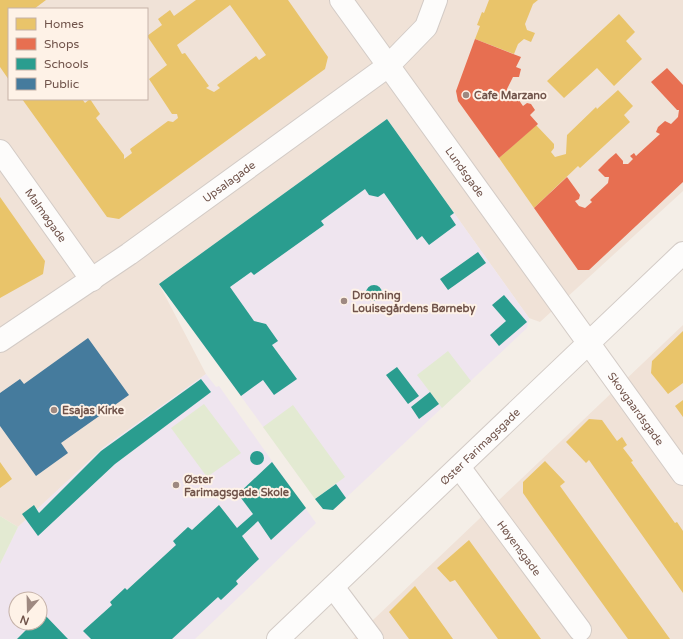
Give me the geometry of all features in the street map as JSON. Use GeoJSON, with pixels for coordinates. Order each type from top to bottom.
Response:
{"type":"FeatureCollection","features":[{"type":"Feature","properties":{"kind":"street","name":"Lundsgade"},"geometry":{"type":"LineString","coordinates":[[341,0],[589,343]]}},
{"type":"Feature","properties":{"kind":"street","name":"Upsalagade"},"geometry":{"type":"LineString","coordinates":[[0,341],[92,280],[388,66],[426,27],[436,0]]}},
{"type":"Feature","properties":{"kind":"street","name":"Malmøgade"},"geometry":{"type":"LineString","coordinates":[[0,151],[92,280]]}},
{"type":"Feature","properties":{"kind":"street","name":"Øster Farimagsgade"},"geometry":{"type":"LineString","coordinates":[[278,639],[683,254]]}},
{"type":"Feature","properties":{"kind":"street","name":"Skovgaardsgade"},"geometry":{"type":"LineString","coordinates":[[589,343],[683,474]]}},
{"type":"Feature","properties":{"kind":"street","name":"Høyensgade"},"geometry":{"type":"LineString","coordinates":[[459,467],[580,630]]}},
{"type":"Feature","properties":{"kind":"street"},"geometry":{"type":"LineString","coordinates":[[333,587],[372,639]]}},
{"type":"Feature","properties":{"kind":"shaded area"},"geometry":{"type":"Polygon","coordinates":[[[0,0],[683,0],[683,191],[540,322],[529,318],[387,119],[159,284],[206,374],[104,447],[18,527],[0,516],[0,0]]]}},
{"type":"Feature","properties":{"kind":"shaded area","name":"Dronning Louisegårdens Børneby"},"geometry":{"type":"Polygon","coordinates":[[[387,119],[529,318],[527,328],[333,510],[323,509],[159,284],[387,119]]]}},
{"type":"Feature","properties":{"kind":"shaded area"},"geometry":{"type":"Polygon","coordinates":[[[683,325],[683,639],[353,639],[683,325]]]}},
{"type":"Feature","properties":{"kind":"shaded area","name":"Øster Farimagsgade Skole"},"geometry":{"type":"Polygon","coordinates":[[[206,374],[216,387],[219,386],[316,523],[195,639],[0,639],[0,564],[18,527],[104,447],[206,374]]]}},
{"type":"Feature","properties":{"kind":"green space"},"geometry":{"type":"Polygon","coordinates":[[[448,351],[471,381],[442,408],[417,375],[448,351]]]}},
{"type":"Feature","properties":{"kind":"green space"},"geometry":{"type":"Polygon","coordinates":[[[204,404],[241,453],[207,477],[171,428],[204,404]]]}},
{"type":"Feature","properties":{"kind":"green space"},"geometry":{"type":"Polygon","coordinates":[[[293,405],[345,477],[315,499],[263,427],[293,405]]]}},
{"type":"Feature","properties":{"kind":"green space"},"geometry":{"type":"Polygon","coordinates":[[[0,516],[18,527],[0,564],[0,516]]]}},
{"type":"Feature","properties":{"kind":"building: Homes"},"geometry":{"type":"Polygon","coordinates":[[[0,0],[46,0],[35,8],[8,8],[8,79],[0,67],[0,0]]]}},
{"type":"Feature","properties":{"kind":"building: Homes"},"geometry":{"type":"Polygon","coordinates":[[[196,0],[288,0],[328,57],[325,69],[119,219],[107,217],[23,100],[83,100],[85,103],[91,100],[100,114],[96,118],[124,155],[124,159],[132,153],[130,149],[168,121],[173,122],[178,118],[177,114],[172,114],[149,79],[167,65],[148,35],[162,25],[158,19],[170,10],[174,16],[196,0]],[[230,5],[177,45],[182,54],[185,53],[209,86],[206,88],[214,92],[220,88],[217,85],[256,56],[259,60],[266,55],[230,5]]]}},
{"type":"Feature","properties":{"kind":"building: Homes"},"geometry":{"type":"Polygon","coordinates":[[[489,0],[538,0],[533,4],[525,24],[527,30],[535,33],[531,42],[524,39],[518,44],[514,54],[475,39],[480,26],[477,25],[489,0]]]}},
{"type":"Feature","properties":{"kind":"building: Homes"},"geometry":{"type":"Polygon","coordinates":[[[619,14],[635,32],[626,41],[642,59],[614,86],[597,68],[564,98],[547,81],[619,14]]]}},
{"type":"Feature","properties":{"kind":"building: Homes"},"geometry":{"type":"Polygon","coordinates":[[[618,90],[633,106],[624,115],[630,122],[580,168],[578,166],[534,208],[499,158],[536,125],[554,144],[554,148],[551,152],[555,157],[566,154],[567,135],[596,107],[597,109],[618,90]]]}},
{"type":"Feature","properties":{"kind":"building: Homes"},"geometry":{"type":"Polygon","coordinates":[[[0,197],[45,261],[43,274],[0,298],[0,197]]]}},
{"type":"Feature","properties":{"kind":"building: Homes"},"geometry":{"type":"Polygon","coordinates":[[[683,331],[683,383],[668,394],[651,373],[652,361],[683,331]]]}},
{"type":"Feature","properties":{"kind":"building: Homes"},"geometry":{"type":"Polygon","coordinates":[[[683,400],[683,417],[675,406],[683,400]]]}},
{"type":"Feature","properties":{"kind":"building: Homes"},"geometry":{"type":"Polygon","coordinates":[[[589,419],[602,420],[617,441],[622,437],[627,445],[623,448],[633,461],[631,462],[675,523],[677,522],[683,531],[683,593],[589,460],[586,463],[566,442],[589,419]]]}},
{"type":"Feature","properties":{"kind":"building: Homes"},"geometry":{"type":"Polygon","coordinates":[[[545,461],[565,482],[560,486],[670,639],[628,639],[537,513],[523,493],[523,482],[545,461]]]}},
{"type":"Feature","properties":{"kind":"building: Homes"},"geometry":{"type":"Polygon","coordinates":[[[0,462],[12,479],[0,488],[0,462]]]}},
{"type":"Feature","properties":{"kind":"building: Homes"},"geometry":{"type":"Polygon","coordinates":[[[469,540],[541,639],[498,639],[455,580],[450,582],[437,568],[469,540]]]}},
{"type":"Feature","properties":{"kind":"building: Homes"},"geometry":{"type":"Polygon","coordinates":[[[415,586],[453,639],[409,639],[389,612],[415,586]]]}},
{"type":"Feature","properties":{"kind":"building: Shops"},"geometry":{"type":"Polygon","coordinates":[[[475,39],[521,57],[516,67],[521,69],[519,77],[513,77],[507,89],[511,95],[514,93],[523,106],[527,103],[531,104],[535,110],[530,115],[538,124],[499,158],[458,101],[456,91],[475,39]]]}},
{"type":"Feature","properties":{"kind":"building: Shops"},"geometry":{"type":"Polygon","coordinates":[[[667,68],[683,85],[683,182],[589,270],[578,270],[534,208],[567,177],[580,195],[579,199],[575,201],[579,206],[585,208],[592,202],[590,200],[608,183],[609,177],[605,177],[598,170],[609,159],[616,153],[623,161],[623,164],[628,164],[633,159],[630,156],[634,153],[636,156],[660,134],[656,132],[658,127],[665,121],[671,124],[678,117],[679,110],[677,110],[651,82],[667,68]]]}},
{"type":"Feature","properties":{"kind":"building: Schools"},"geometry":{"type":"Polygon","coordinates":[[[387,119],[454,213],[450,216],[456,225],[429,245],[422,236],[417,240],[384,193],[378,197],[369,195],[365,189],[321,221],[324,225],[254,275],[251,272],[230,287],[254,321],[266,324],[278,341],[272,345],[297,379],[274,395],[263,380],[241,396],[159,284],[387,119]]]}},
{"type":"Feature","properties":{"kind":"building: Schools"},"geometry":{"type":"Polygon","coordinates":[[[478,252],[486,263],[448,290],[440,279],[478,252]]]}},
{"type":"Feature","properties":{"kind":"building: Schools"},"geometry":{"type":"Polygon","coordinates":[[[371,285],[377,285],[382,290],[380,299],[377,301],[371,301],[366,296],[366,290],[371,285]]]}},
{"type":"Feature","properties":{"kind":"building: Schools"},"geometry":{"type":"Polygon","coordinates":[[[504,295],[527,322],[499,346],[490,335],[506,321],[492,305],[504,295]]]}},
{"type":"Feature","properties":{"kind":"building: Schools"},"geometry":{"type":"Polygon","coordinates":[[[397,367],[419,396],[408,404],[386,375],[397,367]]]}},
{"type":"Feature","properties":{"kind":"building: Schools"},"geometry":{"type":"Polygon","coordinates":[[[201,379],[211,392],[115,464],[38,536],[22,514],[34,505],[39,513],[101,451],[201,379]]]}},
{"type":"Feature","properties":{"kind":"building: Schools"},"geometry":{"type":"Polygon","coordinates":[[[430,392],[439,404],[419,419],[411,407],[430,392]]]}},
{"type":"Feature","properties":{"kind":"building: Schools"},"geometry":{"type":"Polygon","coordinates":[[[257,451],[262,453],[264,458],[262,463],[257,465],[252,463],[250,458],[252,453],[257,451]]]}},
{"type":"Feature","properties":{"kind":"building: Schools"},"geometry":{"type":"Polygon","coordinates":[[[272,462],[306,508],[271,540],[258,521],[242,536],[259,559],[236,581],[238,584],[221,600],[218,597],[172,639],[91,639],[83,631],[112,605],[110,602],[125,588],[127,590],[176,545],[173,541],[188,527],[192,530],[219,505],[237,528],[253,514],[238,494],[272,462]]]}},
{"type":"Feature","properties":{"kind":"building: Schools"},"geometry":{"type":"Polygon","coordinates":[[[336,484],[346,498],[333,510],[323,509],[315,499],[336,484]]]}},
{"type":"Feature","properties":{"kind":"building: Schools"},"geometry":{"type":"Polygon","coordinates":[[[48,618],[68,639],[17,639],[25,631],[48,631],[48,618]]]}},
{"type":"Feature","properties":{"kind":"building: Public","name":"Esajas Kirke"},"geometry":{"type":"Polygon","coordinates":[[[88,338],[129,395],[61,443],[68,453],[36,476],[0,426],[0,393],[20,379],[24,384],[88,338]]]}},
{"type":"Feature","properties":{"kind":"place","name":"Cafe Marzano"},"geometry":{"type":"Point","coordinates":[466,95]}},
{"type":"Feature","properties":{"kind":"place","name":"Dronning Louisegårdens Børneby"},"geometry":{"type":"Point","coordinates":[344,301]}},
{"type":"Feature","properties":{"kind":"place","name":"Esajas Kirke"},"geometry":{"type":"Point","coordinates":[54,410]}},
{"type":"Feature","properties":{"kind":"place","name":"Øster Farimagsgade Skole"},"geometry":{"type":"Point","coordinates":[176,485]}}]}
